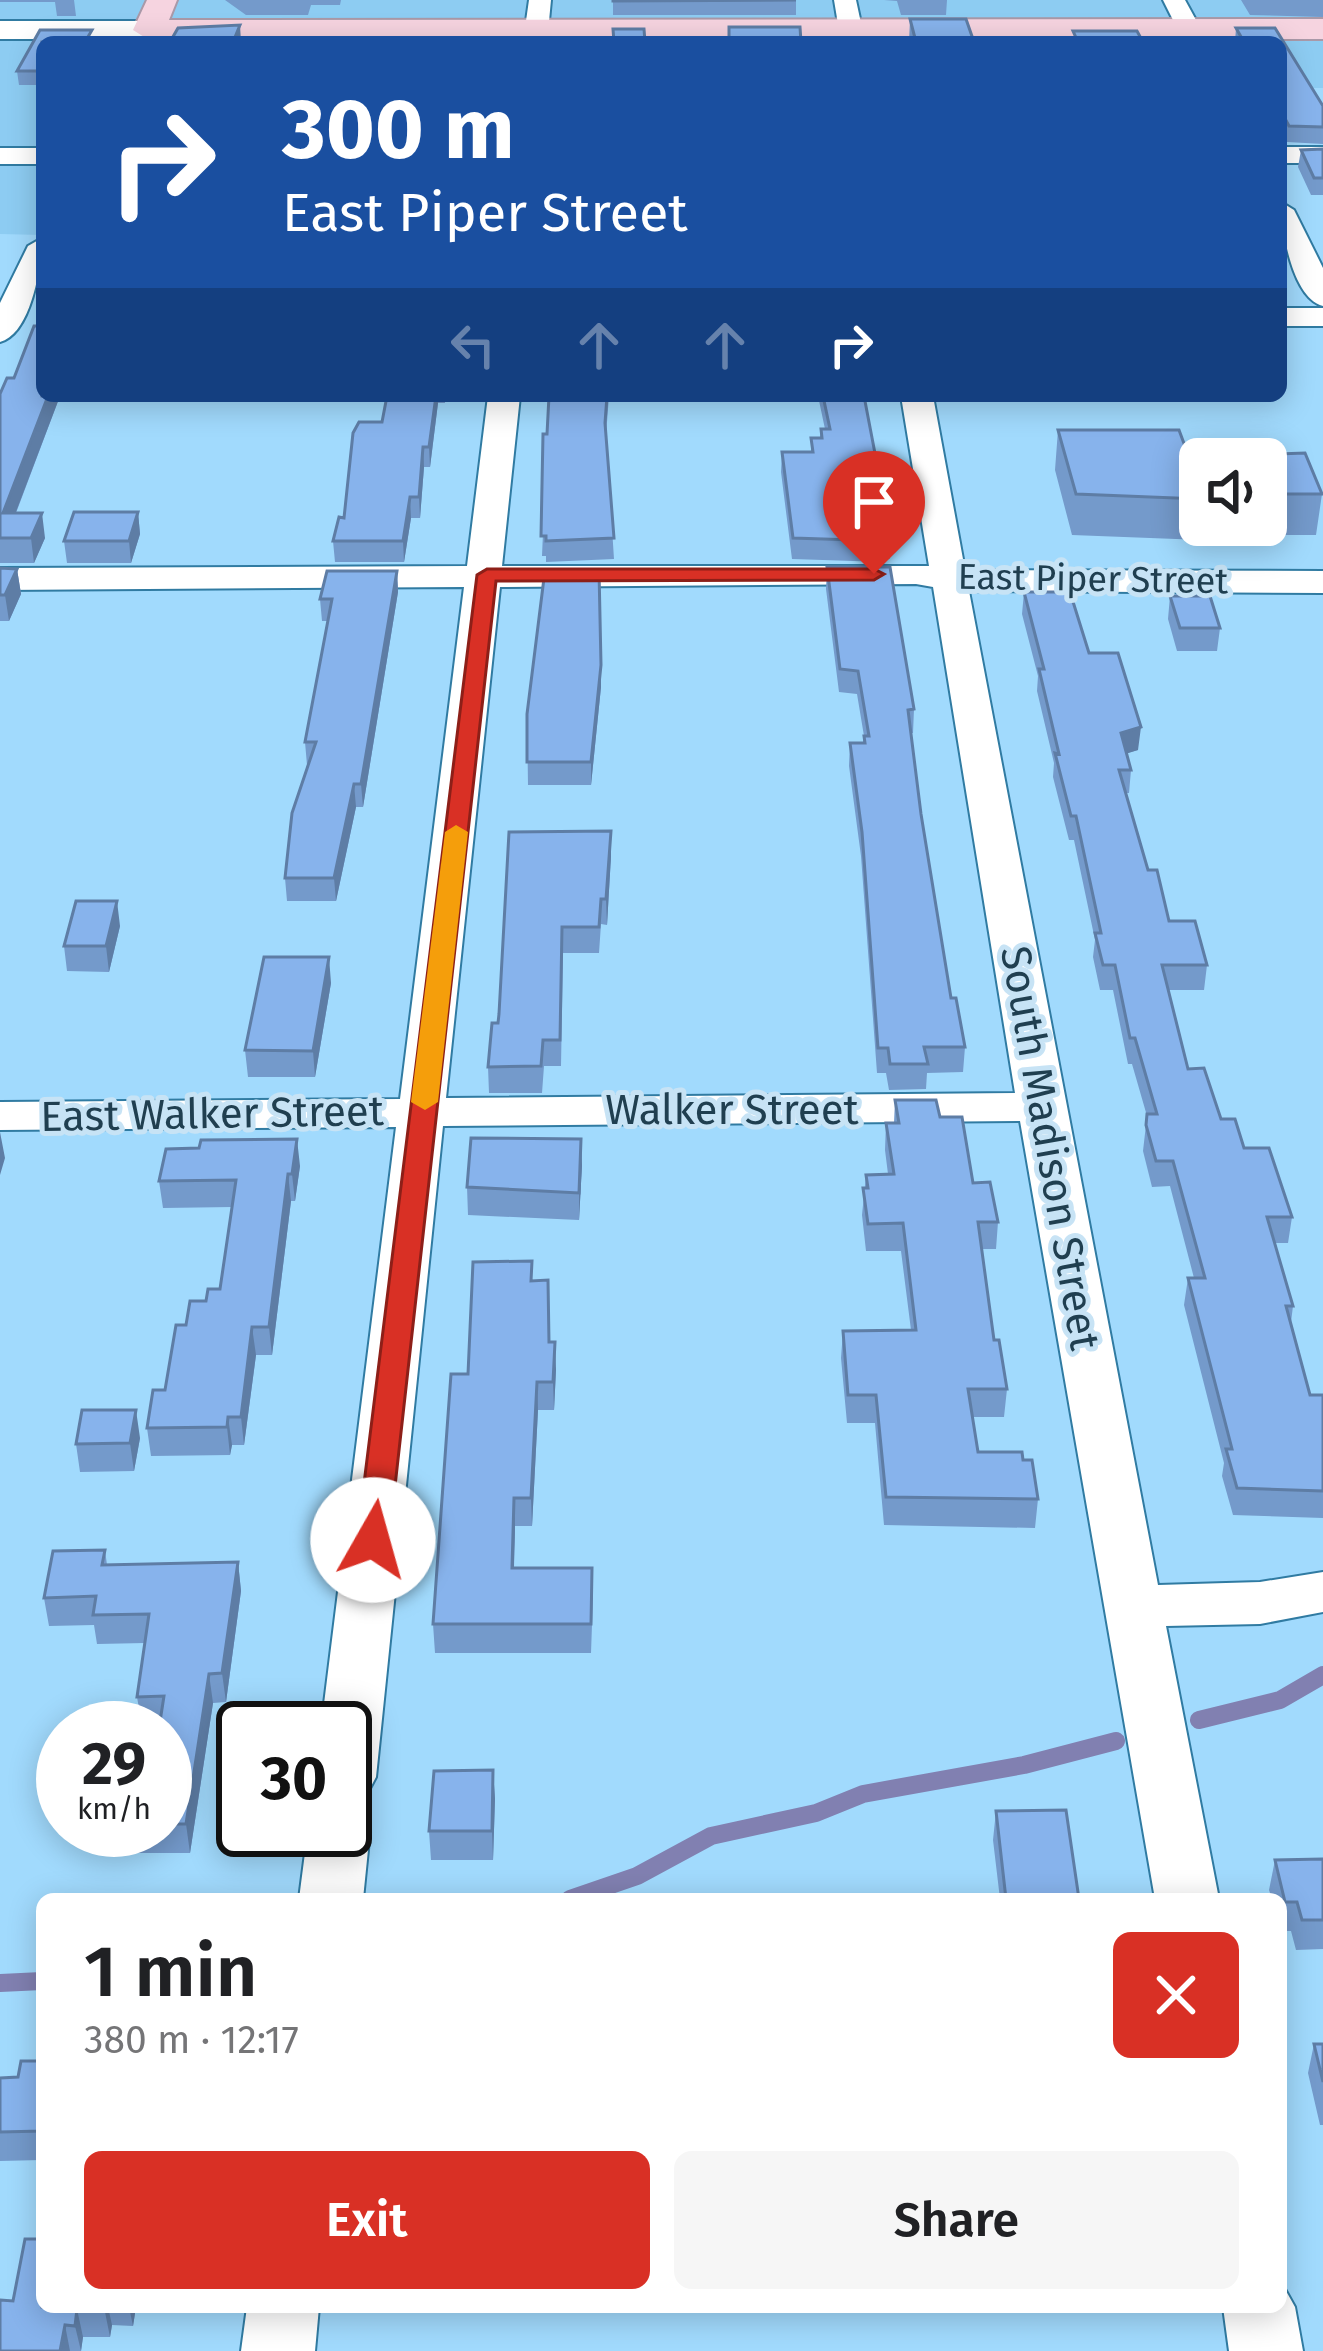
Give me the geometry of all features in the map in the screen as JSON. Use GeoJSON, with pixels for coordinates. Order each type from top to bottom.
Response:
{"type":"FeatureCollection","features":[{"type":"Feature","properties":{"kind":"highway"},"geometry":{"type":"LineString","coordinates":[[156,18],[464,29],[537,24],[1323,28]]}},
{"type":"Feature","properties":{"kind":"street"},"geometry":{"type":"LineString","coordinates":[[0,30],[156,18]]}},
{"type":"Feature","properties":{"kind":"street"},"geometry":{"type":"LineString","coordinates":[[0,156],[36,155]]}},
{"type":"Feature","properties":{"kind":"street"},"geometry":{"type":"LineString","coordinates":[[1287,155],[1323,155]]}},
{"type":"Feature","properties":{"kind":"street"},"geometry":{"type":"LineString","coordinates":[[1287,222],[1323,297]]}},
{"type":"Feature","properties":{"kind":"street"},"geometry":{"type":"LineString","coordinates":[[2,324],[36,258]]}},
{"type":"Feature","properties":{"kind":"street"},"geometry":{"type":"LineString","coordinates":[[1287,317],[1323,317]]}},
{"type":"Feature","properties":{"kind":"street"},"geometry":{"type":"LineString","coordinates":[[2,324],[36,321]]}},
{"type":"Feature","properties":{"kind":"street"},"geometry":{"type":"LineString","coordinates":[[354,1701],[503,402]]}},
{"type":"Feature","properties":{"kind":"street","name":"South Madison Street"},"geometry":{"type":"LineString","coordinates":[[918,402],[1041,1107],[1186,1893]]}},
{"type":"Feature","properties":{"kind":"street","name":"East Piper Street"},"geometry":{"type":"LineString","coordinates":[[0,579],[916,574],[952,580],[1323,582]]}},
{"type":"Feature","properties":{"kind":"street","name":"Walker Street"},"geometry":{"type":"LineString","coordinates":[[423,1112],[1041,1107]]}},
{"type":"Feature","properties":{"kind":"street","name":"East Walker Street"},"geometry":{"type":"LineString","coordinates":[[0,1116],[423,1112]]}},
{"type":"Feature","properties":{"kind":"street"},"geometry":{"type":"LineString","coordinates":[[1136,1606],[1259,1603],[1323,1592]]}},
{"type":"Feature","properties":{"kind":"street"},"geometry":{"type":"LineString","coordinates":[[332,1893],[336,1857]]}},
{"type":"Feature","properties":{"kind":"street"},"geometry":{"type":"LineString","coordinates":[[278,2351],[282,2313]]}},
{"type":"Feature","properties":{"kind":"street"},"geometry":{"type":"LineString","coordinates":[[1259,2313],[1266,2351]]}},
{"type":"Feature","properties":{"kind":"shaded area"},"geometry":{"type":"Polygon","coordinates":[[[0,0],[1323,0],[1323,88],[1287,88],[1287,36],[36,36],[36,235],[0,234],[0,0]]]}},
{"type":"Feature","properties":{"kind":"building"},"geometry":{"type":"Polygon","coordinates":[[[613,0],[796,0],[613,1],[613,0]]]}},
{"type":"Feature","properties":{"kind":"building"},"geometry":{"type":"Polygon","coordinates":[[[910,19],[966,19],[972,36],[914,36],[910,19]]]}},
{"type":"Feature","properties":{"kind":"building"},"geometry":{"type":"Polygon","coordinates":[[[240,25],[235,36],[173,36],[178,28],[240,25]]]}},
{"type":"Feature","properties":{"kind":"building"},"geometry":{"type":"Polygon","coordinates":[[[729,27],[800,27],[801,36],[729,36],[729,27]]]}},
{"type":"Feature","properties":{"kind":"building"},"geometry":{"type":"Polygon","coordinates":[[[1236,28],[1275,28],[1280,36],[1241,36],[1236,28]]]}},
{"type":"Feature","properties":{"kind":"building"},"geometry":{"type":"Polygon","coordinates":[[[613,29],[644,29],[645,36],[614,36],[613,29]]]}},
{"type":"Feature","properties":{"kind":"building"},"geometry":{"type":"Polygon","coordinates":[[[40,30],[92,30],[88,36],[37,36],[40,30]]]}},
{"type":"Feature","properties":{"kind":"building"},"geometry":{"type":"Polygon","coordinates":[[[1073,31],[1137,31],[1140,36],[1075,36],[1073,31]]]}},
{"type":"Feature","properties":{"kind":"building"},"geometry":{"type":"Polygon","coordinates":[[[36,37],[36,71],[17,71],[36,37]]]}},
{"type":"Feature","properties":{"kind":"building"},"geometry":{"type":"Polygon","coordinates":[[[1287,48],[1323,106],[1323,127],[1289,126],[1287,48]]]}},
{"type":"Feature","properties":{"kind":"building"},"geometry":{"type":"Polygon","coordinates":[[[1323,149],[1323,178],[1314,178],[1301,150],[1323,149]]]}},
{"type":"Feature","properties":{"kind":"building"},"geometry":{"type":"Polygon","coordinates":[[[36,326],[36,402],[46,402],[3,513],[42,513],[31,538],[0,538],[0,394],[7,378],[14,378],[36,326]]]}},
{"type":"Feature","properties":{"kind":"building"},"geometry":{"type":"Polygon","coordinates":[[[386,402],[435,402],[429,447],[423,447],[419,497],[410,497],[403,541],[333,541],[339,517],[344,518],[353,433],[359,422],[382,422],[386,402]]]}},
{"type":"Feature","properties":{"kind":"building"},"geometry":{"type":"Polygon","coordinates":[[[549,402],[607,402],[614,538],[546,541],[541,536],[543,434],[547,434],[549,402]]]}},
{"type":"Feature","properties":{"kind":"building"},"geometry":{"type":"Polygon","coordinates":[[[824,402],[865,402],[891,537],[885,541],[793,538],[782,452],[813,452],[811,438],[822,438],[821,429],[830,429],[824,402]]]}},
{"type":"Feature","properties":{"kind":"building"},"geometry":{"type":"Polygon","coordinates":[[[1058,430],[1179,430],[1179,498],[1076,494],[1058,430]]]}},
{"type":"Feature","properties":{"kind":"building"},"geometry":{"type":"Polygon","coordinates":[[[1305,453],[1322,494],[1287,494],[1287,454],[1305,453]]]}},
{"type":"Feature","properties":{"kind":"building"},"geometry":{"type":"Polygon","coordinates":[[[74,512],[138,512],[129,541],[64,541],[74,512]]]}},
{"type":"Feature","properties":{"kind":"building"},"geometry":{"type":"Polygon","coordinates":[[[827,567],[890,567],[914,709],[908,710],[921,814],[951,998],[956,998],[965,1047],[924,1047],[928,1064],[890,1064],[888,1048],[878,1048],[862,832],[850,743],[865,743],[864,736],[869,736],[858,671],[840,669],[827,567]]]}},
{"type":"Feature","properties":{"kind":"building"},"geometry":{"type":"Polygon","coordinates":[[[0,568],[17,569],[5,595],[0,595],[0,568]]]}},
{"type":"Feature","properties":{"kind":"building"},"geometry":{"type":"Polygon","coordinates":[[[545,570],[599,570],[601,665],[591,762],[527,762],[527,714],[545,570]]]}},
{"type":"Feature","properties":{"kind":"building"},"geometry":{"type":"Polygon","coordinates":[[[327,571],[397,571],[361,784],[354,784],[334,878],[285,878],[292,813],[316,742],[305,742],[332,599],[320,599],[327,571]]]}},
{"type":"Feature","properties":{"kind":"building"},"geometry":{"type":"Polygon","coordinates":[[[1024,592],[1070,592],[1089,653],[1118,653],[1141,727],[1121,733],[1131,770],[1119,770],[1148,870],[1157,870],[1169,921],[1195,921],[1207,965],[1162,965],[1188,1069],[1204,1068],[1221,1119],[1235,1119],[1244,1148],[1269,1148],[1292,1217],[1267,1217],[1293,1306],[1286,1306],[1310,1395],[1323,1395],[1323,1491],[1237,1488],[1226,1449],[1232,1449],[1188,1278],[1205,1278],[1173,1161],[1156,1161],[1146,1125],[1147,1114],[1157,1114],[1135,1038],[1130,1038],[1115,965],[1103,965],[1095,933],[1101,933],[1076,816],[1071,816],[1055,753],[1059,754],[1039,669],[1044,669],[1024,592]]]}},
{"type":"Feature","properties":{"kind":"building"},"geometry":{"type":"Polygon","coordinates":[[[1170,596],[1210,596],[1220,628],[1180,628],[1170,596]]]}},
{"type":"Feature","properties":{"kind":"building"},"geometry":{"type":"Polygon","coordinates":[[[611,831],[599,927],[562,927],[560,1040],[543,1040],[541,1066],[488,1067],[492,1023],[498,1023],[499,1014],[509,832],[611,831]]]}},
{"type":"Feature","properties":{"kind":"building"},"geometry":{"type":"Polygon","coordinates":[[[76,901],[117,901],[106,946],[64,946],[76,901]]]}},
{"type":"Feature","properties":{"kind":"building"},"geometry":{"type":"Polygon","coordinates":[[[264,957],[329,957],[313,1051],[245,1050],[264,957]]]}},
{"type":"Feature","properties":{"kind":"building"},"geometry":{"type":"Polygon","coordinates":[[[895,1100],[936,1100],[940,1117],[962,1117],[973,1183],[990,1182],[998,1222],[978,1222],[994,1340],[999,1340],[1007,1389],[968,1389],[978,1452],[1022,1452],[1023,1460],[1032,1460],[1038,1499],[886,1497],[876,1395],[848,1395],[843,1331],[916,1330],[903,1223],[868,1224],[863,1188],[868,1188],[866,1175],[894,1174],[886,1123],[899,1123],[895,1100]]]}},
{"type":"Feature","properties":{"kind":"building"},"geometry":{"type":"Polygon","coordinates":[[[471,1138],[581,1139],[579,1193],[467,1187],[471,1138]]]}},
{"type":"Feature","properties":{"kind":"building"},"geometry":{"type":"Polygon","coordinates":[[[297,1139],[292,1174],[288,1174],[269,1327],[252,1327],[241,1417],[228,1417],[227,1427],[147,1428],[153,1390],[165,1390],[176,1325],[186,1325],[190,1301],[206,1301],[208,1289],[220,1289],[236,1180],[159,1181],[166,1149],[199,1148],[201,1140],[297,1139]]]}},
{"type":"Feature","properties":{"kind":"building"},"geometry":{"type":"Polygon","coordinates":[[[532,1261],[531,1281],[548,1280],[549,1342],[555,1342],[553,1382],[537,1382],[531,1498],[514,1498],[512,1568],[592,1568],[591,1624],[433,1624],[451,1374],[468,1374],[473,1262],[532,1261]]]}},
{"type":"Feature","properties":{"kind":"building"},"geometry":{"type":"Polygon","coordinates":[[[82,1410],[136,1410],[130,1443],[76,1444],[82,1410]]]}},
{"type":"Feature","properties":{"kind":"building"},"geometry":{"type":"Polygon","coordinates":[[[105,1550],[102,1565],[238,1562],[222,1673],[209,1674],[192,1785],[192,1701],[137,1697],[149,1614],[93,1615],[96,1596],[44,1598],[53,1551],[105,1550]]]}},
{"type":"Feature","properties":{"kind":"building"},"geometry":{"type":"Polygon","coordinates":[[[493,1770],[492,1831],[429,1831],[434,1771],[493,1770]]]}},
{"type":"Feature","properties":{"kind":"building"},"geometry":{"type":"Polygon","coordinates":[[[1066,1810],[1078,1893],[1005,1893],[996,1811],[1066,1810]]]}},
{"type":"Feature","properties":{"kind":"building"},"geometry":{"type":"Polygon","coordinates":[[[1323,1859],[1323,1920],[1302,1920],[1297,1902],[1287,1902],[1275,1860],[1323,1859]]]}},
{"type":"Feature","properties":{"kind":"building"},"geometry":{"type":"Polygon","coordinates":[[[1314,2044],[1323,2044],[1323,2082],[1314,2044]]]}},
{"type":"Feature","properties":{"kind":"building"},"geometry":{"type":"Polygon","coordinates":[[[21,2061],[36,2061],[36,2131],[0,2132],[0,2078],[18,2077],[21,2061]]]}},
{"type":"Feature","properties":{"kind":"building"},"geometry":{"type":"Polygon","coordinates":[[[25,2239],[36,2239],[36,2313],[77,2313],[75,2326],[65,2325],[60,2351],[0,2351],[0,2300],[13,2301],[25,2239]]]}},
{"type":"Feature","properties":{"kind":"waterway"},"geometry":{"type":"LineString","coordinates":[[1199,1720],[1280,1700],[1323,1675]]}},
{"type":"Feature","properties":{"kind":"waterway"},"geometry":{"type":"LineString","coordinates":[[587,1893],[637,1876],[711,1836],[816,1813],[863,1794],[1024,1765],[1116,1741]]}},
{"type":"Feature","properties":{"kind":"waterway"},"geometry":{"type":"LineString","coordinates":[[0,1983],[36,1981]]}},
{"type":"Feature","properties":{"kind":"slow traffic"},"geometry":{"type":"LineString","coordinates":[[425,1102],[456,832]]}},
{"type":"Feature","properties":{"kind":"route"},"geometry":{"type":"LineString","coordinates":[[373,1540],[487,575],[874,574]]}}]}
